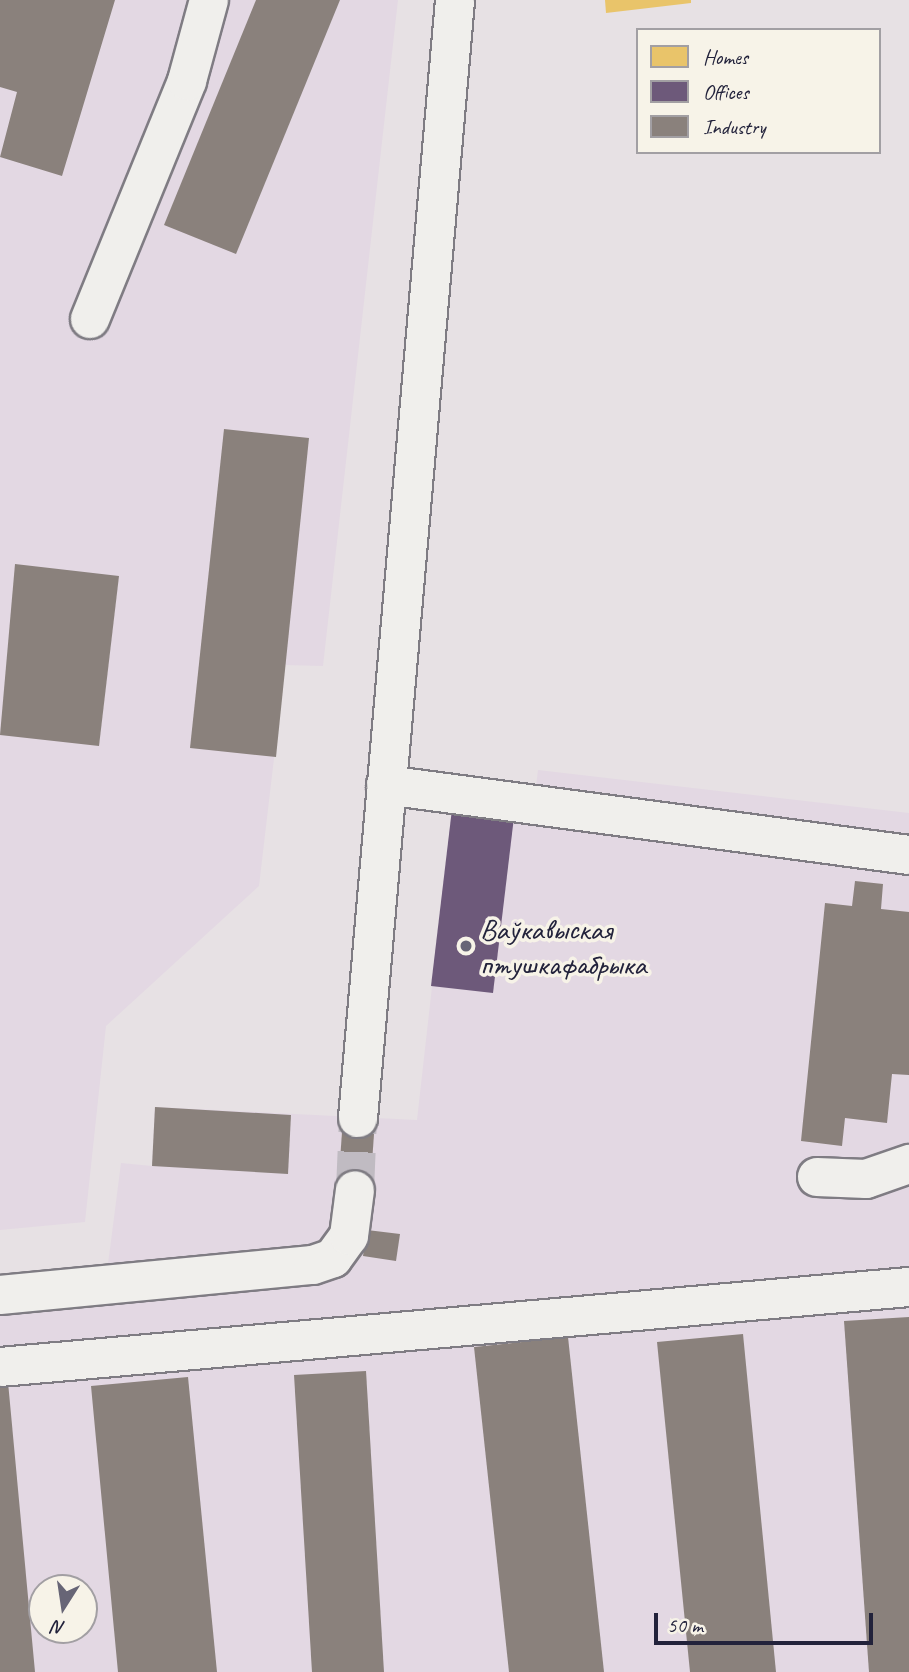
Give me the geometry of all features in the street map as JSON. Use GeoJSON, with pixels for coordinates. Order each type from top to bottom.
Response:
{"type":"FeatureCollection","features":[{"type":"Feature","properties":{"kind":"street"},"geometry":{"type":"LineString","coordinates":[[90,319],[187,81],[209,0]]}},
{"type":"Feature","properties":{"kind":"street"},"geometry":{"type":"LineString","coordinates":[[358,1118],[455,0]]}},
{"type":"Feature","properties":{"kind":"street"},"geometry":{"type":"LineString","coordinates":[[386,785],[909,855]]}},
{"type":"Feature","properties":{"kind":"street"},"geometry":{"type":"LineString","coordinates":[[817,1177],[866,1179],[909,1164]]}},
{"type":"Feature","properties":{"kind":"street"},"geometry":{"type":"LineString","coordinates":[[0,1295],[313,1265],[333,1258],[349,1236],[355,1190]]}},
{"type":"Feature","properties":{"kind":"street"},"geometry":{"type":"LineString","coordinates":[[0,1367],[909,1287]]}},
{"type":"Feature","properties":{"kind":"shaded area"},"geometry":{"type":"Polygon","coordinates":[[[0,0],[398,0],[323,666],[285,665],[259,886],[106,1026],[85,1222],[0,1230],[0,0]]]}},
{"type":"Feature","properties":{"kind":"shaded area","name":"Ваўкавыская птушкафабрыка"},"geometry":{"type":"Polygon","coordinates":[[[538,770],[909,813],[909,1672],[0,1672],[0,1274],[108,1264],[121,1163],[152,1166],[155,1107],[417,1120],[452,809],[532,819],[538,770]]]}},
{"type":"Feature","properties":{"kind":"building: Homes"},"geometry":{"type":"Polygon","coordinates":[[[605,0],[691,0],[691,3],[606,13],[605,0]]]}},
{"type":"Feature","properties":{"kind":"building: Offices"},"geometry":{"type":"Polygon","coordinates":[[[452,809],[514,817],[493,993],[431,986],[452,809]]]}},
{"type":"Feature","properties":{"kind":"building: Industry"},"geometry":{"type":"Polygon","coordinates":[[[0,0],[115,0],[62,176],[0,157],[17,92],[0,87],[0,0]]]}},
{"type":"Feature","properties":{"kind":"building: Industry"},"geometry":{"type":"Polygon","coordinates":[[[256,0],[340,0],[236,254],[164,225],[256,0]]]}},
{"type":"Feature","properties":{"kind":"building: Industry"},"geometry":{"type":"Polygon","coordinates":[[[224,429],[309,438],[276,757],[190,748],[224,429]]]}},
{"type":"Feature","properties":{"kind":"building: Industry"},"geometry":{"type":"Polygon","coordinates":[[[15,564],[119,576],[99,746],[0,735],[15,564]]]}},
{"type":"Feature","properties":{"kind":"building: Industry"},"geometry":{"type":"Polygon","coordinates":[[[855,881],[883,884],[881,909],[909,912],[909,1075],[892,1074],[887,1123],[845,1118],[842,1146],[801,1141],[825,903],[852,906],[855,881]]]}},
{"type":"Feature","properties":{"kind":"building: Industry"},"geometry":{"type":"Polygon","coordinates":[[[155,1107],[291,1115],[288,1174],[152,1166],[155,1107]]]}},
{"type":"Feature","properties":{"kind":"building: Industry"},"geometry":{"type":"Polygon","coordinates":[[[343,1118],[375,1120],[370,1191],[338,1189],[343,1118]]]}},
{"type":"Feature","properties":{"kind":"building: Industry"},"geometry":{"type":"Polygon","coordinates":[[[367,1230],[400,1234],[396,1261],[363,1256],[367,1230]]]}},
{"type":"Feature","properties":{"kind":"building: Industry"},"geometry":{"type":"Polygon","coordinates":[[[909,1317],[909,1672],[869,1672],[844,1321],[909,1317]]]}},
{"type":"Feature","properties":{"kind":"building: Industry"},"geometry":{"type":"Polygon","coordinates":[[[743,1334],[776,1672],[690,1672],[657,1342],[743,1334]]]}},
{"type":"Feature","properties":{"kind":"building: Industry"},"geometry":{"type":"Polygon","coordinates":[[[568,1337],[604,1672],[509,1672],[474,1347],[568,1337]]]}},
{"type":"Feature","properties":{"kind":"building: Industry"},"geometry":{"type":"Polygon","coordinates":[[[366,1371],[384,1672],[312,1672],[294,1375],[366,1371]]]}},
{"type":"Feature","properties":{"kind":"building: Industry"},"geometry":{"type":"Polygon","coordinates":[[[188,1377],[217,1672],[118,1672],[91,1386],[188,1377]]]}},
{"type":"Feature","properties":{"kind":"building: Industry"},"geometry":{"type":"Polygon","coordinates":[[[0,1382],[8,1382],[28,1597],[28,1644],[32,1644],[35,1672],[0,1672],[0,1382]]]}},
{"type":"Feature","properties":{"kind":"tunnel"},"geometry":{"type":"LineString","coordinates":[[355,1190],[358,1118]]}},
{"type":"Feature","properties":{"kind":"place","name":"Ваўкавыская птушкафабрыка"},"geometry":{"type":"Point","coordinates":[466,946]}}]}
